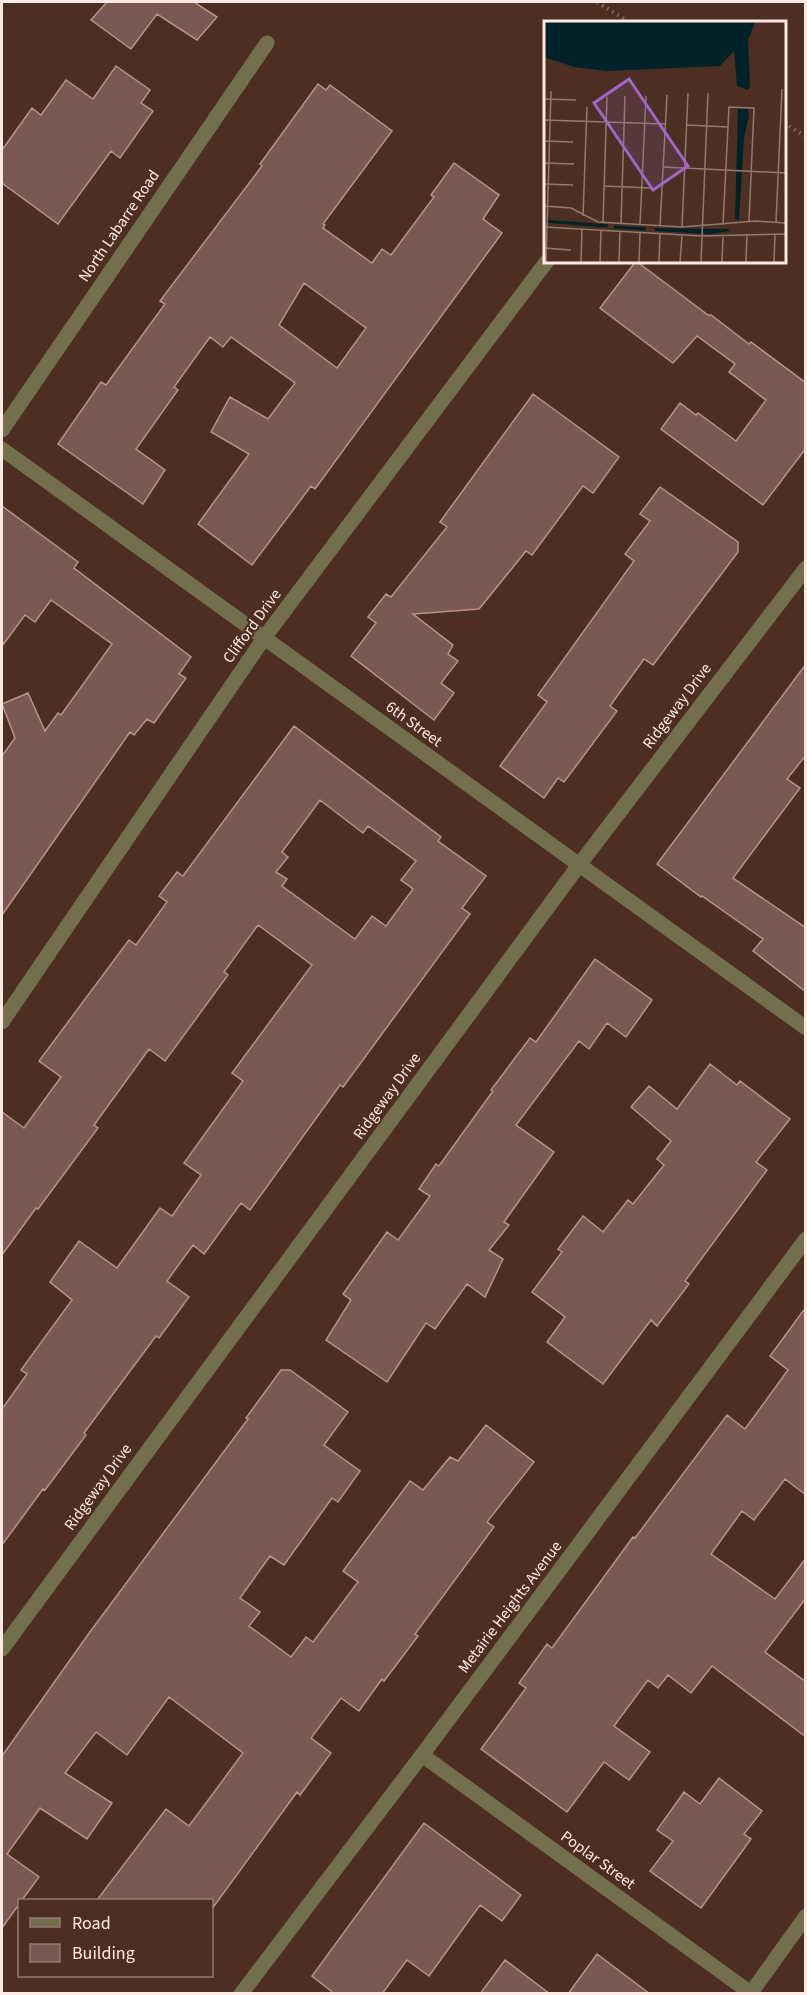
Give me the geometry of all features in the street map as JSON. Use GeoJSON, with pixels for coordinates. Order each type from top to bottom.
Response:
{"type":"FeatureCollection","features":[{"type":"Feature","properties":{"kind":"street","name":"North Labarre Road"},"geometry":{"type":"LineString","coordinates":[[2,430],[267,43]]}},
{"type":"Feature","properties":{"kind":"street","name":"Clifford Drive"},"geometry":{"type":"LineString","coordinates":[[2,1022],[264,638],[546,262]]}},
{"type":"Feature","properties":{"kind":"street","name":"6th Street"},"geometry":{"type":"LineString","coordinates":[[2,449],[806,1028]]}},
{"type":"Feature","properties":{"kind":"street","name":"Ridgeway Drive"},"geometry":{"type":"LineString","coordinates":[[2,1649],[579,865],[806,568]]}},
{"type":"Feature","properties":{"kind":"street","name":"Metairie Heights Avenue"},"geometry":{"type":"LineString","coordinates":[[241,1994],[806,1239]]}},
{"type":"Feature","properties":{"kind":"street","name":"Poplar Street"},"geometry":{"type":"LineString","coordinates":[[422,1755],[751,1993]]}},
{"type":"Feature","properties":{"kind":"street"},"geometry":{"type":"LineString","coordinates":[[751,1993],[806,1916]]}},
{"type":"Feature","properties":{"kind":"path"},"geometry":{"type":"LineString","coordinates":[[597,2],[627,21]]}},
{"type":"Feature","properties":{"kind":"path"},"geometry":{"type":"LineString","coordinates":[[786,124],[806,137]]}},
{"type":"Feature","properties":{"kind":"building"},"geometry":{"type":"Polygon","coordinates":[[[107,2],[194,2],[217,17],[197,40],[157,14],[131,49],[91,20],[107,2]]]}},
{"type":"Feature","properties":{"kind":"building"},"geometry":{"type":"Polygon","coordinates":[[[116,66],[150,90],[141,103],[153,111],[120,158],[111,151],[58,224],[2,183],[2,150],[32,108],[41,115],[66,80],[93,99],[116,66]]]}},
{"type":"Feature","properties":{"kind":"building"},"geometry":{"type":"Polygon","coordinates":[[[318,84],[326,90],[330,85],[392,131],[323,224],[325,225],[323,228],[372,263],[382,249],[391,255],[434,197],[431,195],[454,163],[499,195],[483,219],[502,233],[315,489],[311,486],[252,565],[198,524],[249,454],[211,432],[230,397],[268,419],[295,383],[231,337],[223,347],[210,337],[174,387],[178,390],[136,449],[165,470],[143,504],[58,444],[101,382],[106,385],[165,304],[160,301],[262,166],[260,164],[318,84]],[[304,283],[279,325],[337,368],[366,328],[304,283]]]}},
{"type":"Feature","properties":{"kind":"building"},"geometry":{"type":"Polygon","coordinates":[[[637,262],[708,315],[749,344],[751,342],[806,383],[806,448],[763,505],[661,429],[680,403],[696,415],[698,413],[736,441],[766,400],[729,372],[735,364],[697,336],[673,363],[600,308],[637,262]]]}},
{"type":"Feature","properties":{"kind":"building"},"geometry":{"type":"Polygon","coordinates":[[[533,394],[619,457],[593,493],[583,486],[532,555],[526,551],[479,609],[413,614],[453,645],[448,654],[458,661],[441,683],[454,693],[434,720],[351,656],[376,623],[368,617],[386,594],[391,597],[447,527],[440,522],[533,394]]]}},
{"type":"Feature","properties":{"kind":"building"},"geometry":{"type":"Polygon","coordinates":[[[660,487],[738,542],[738,552],[653,665],[644,659],[610,706],[617,711],[564,782],[558,778],[544,798],[500,766],[547,702],[538,695],[634,561],[625,554],[650,521],[640,514],[660,487]]]}},
{"type":"Feature","properties":{"kind":"building"},"geometry":{"type":"Polygon","coordinates":[[[2,506],[78,562],[74,568],[191,657],[179,674],[186,678],[154,723],[147,719],[134,735],[130,732],[2,915],[2,756],[15,738],[2,704],[28,693],[45,731],[58,713],[61,715],[112,644],[51,600],[35,622],[25,615],[2,646],[2,506]]]}},
{"type":"Feature","properties":{"kind":"building"},"geometry":{"type":"Polygon","coordinates":[[[806,664],[806,755],[787,779],[800,788],[733,878],[806,928],[806,992],[753,951],[763,939],[657,864],[806,664]]]}},
{"type":"Feature","properties":{"kind":"building"},"geometry":{"type":"Polygon","coordinates":[[[294,726],[441,837],[438,841],[486,876],[462,908],[470,914],[343,1087],[340,1085],[250,1210],[241,1203],[204,1254],[193,1245],[167,1281],[189,1297],[159,1338],[156,1336],[84,1433],[86,1435],[2,1545],[2,1409],[27,1374],[21,1370],[72,1300],[50,1282],[79,1241],[117,1268],[160,1208],[172,1216],[201,1175],[184,1163],[243,1081],[232,1073],[312,965],[258,925],[224,972],[228,975],[165,1061],[149,1049],[94,1125],[98,1128],[2,1255],[2,1112],[24,1128],[61,1077],[39,1061],[129,940],[136,945],[167,902],[159,896],[177,872],[183,876],[294,726]],[[320,800],[282,852],[288,857],[276,872],[287,879],[282,886],[355,939],[372,916],[386,926],[413,889],[401,880],[416,861],[368,826],[363,833],[320,800]]]}},
{"type":"Feature","properties":{"kind":"building"},"geometry":{"type":"Polygon","coordinates":[[[595,959],[652,1000],[626,1037],[607,1023],[589,1049],[579,1041],[516,1125],[554,1152],[504,1222],[509,1225],[489,1250],[503,1259],[485,1297],[467,1284],[435,1329],[426,1323],[387,1382],[326,1340],[351,1300],[343,1294],[387,1232],[398,1240],[430,1196],[419,1189],[436,1164],[439,1166],[530,1038],[536,1042],[595,959]]]}},
{"type":"Feature","properties":{"kind":"building"},"geometry":{"type":"Polygon","coordinates":[[[710,1064],[737,1085],[740,1081],[790,1119],[756,1162],[767,1170],[685,1281],[689,1284],[657,1326],[651,1320],[603,1384],[547,1342],[565,1317],[532,1292],[562,1252],[558,1249],[583,1216],[603,1232],[628,1200],[633,1204],[664,1165],[657,1159],[671,1141],[631,1107],[649,1086],[677,1109],[710,1064]]]}},
{"type":"Feature","properties":{"kind":"building"},"geometry":{"type":"Polygon","coordinates":[[[806,1307],[806,1495],[785,1479],[754,1520],[742,1511],[711,1554],[775,1599],[806,1558],[806,1598],[765,1652],[806,1682],[806,1737],[712,1666],[691,1693],[668,1675],[658,1688],[648,1680],[614,1726],[650,1752],[629,1780],[604,1762],[567,1812],[481,1749],[526,1688],[519,1683],[547,1644],[552,1648],[633,1537],[635,1538],[727,1415],[745,1429],[788,1370],[770,1356],[806,1307]]]}},
{"type":"Feature","properties":{"kind":"building"},"geometry":{"type":"Polygon","coordinates":[[[281,1370],[290,1370],[348,1412],[324,1445],[360,1471],[338,1502],[332,1498],[284,1565],[270,1556],[240,1598],[260,1612],[249,1626],[291,1657],[306,1637],[313,1642],[358,1582],[343,1571],[410,1481],[423,1490],[450,1457],[458,1461],[486,1425],[534,1462],[487,1522],[494,1527],[415,1634],[418,1636],[384,1681],[382,1679],[359,1711],[341,1698],[311,1738],[331,1753],[300,1795],[297,1792],[213,1908],[213,1899],[98,1899],[166,1809],[189,1826],[243,1753],[169,1697],[127,1755],[96,1732],[65,1773],[112,1803],[87,1839],[40,1808],[7,1854],[39,1877],[23,1899],[18,1899],[18,1906],[2,1928],[2,1756],[87,1636],[248,1419],[246,1418],[281,1370]]]}},
{"type":"Feature","properties":{"kind":"building"},"geometry":{"type":"Polygon","coordinates":[[[719,1778],[762,1811],[744,1834],[751,1839],[701,1908],[650,1871],[673,1841],[657,1830],[684,1792],[700,1804],[719,1778]]]}},
{"type":"Feature","properties":{"kind":"building"},"geometry":{"type":"Polygon","coordinates":[[[424,1823],[521,1895],[502,1921],[480,1905],[429,1976],[407,1960],[382,1994],[335,1994],[312,1976],[424,1823]]]}},
{"type":"Feature","properties":{"kind":"building"},"geometry":{"type":"Polygon","coordinates":[[[597,1954],[650,1994],[568,1994],[597,1954]]]}},
{"type":"Feature","properties":{"kind":"building"},"geometry":{"type":"Polygon","coordinates":[[[505,1960],[550,1994],[480,1994],[505,1960]]]}}]}
